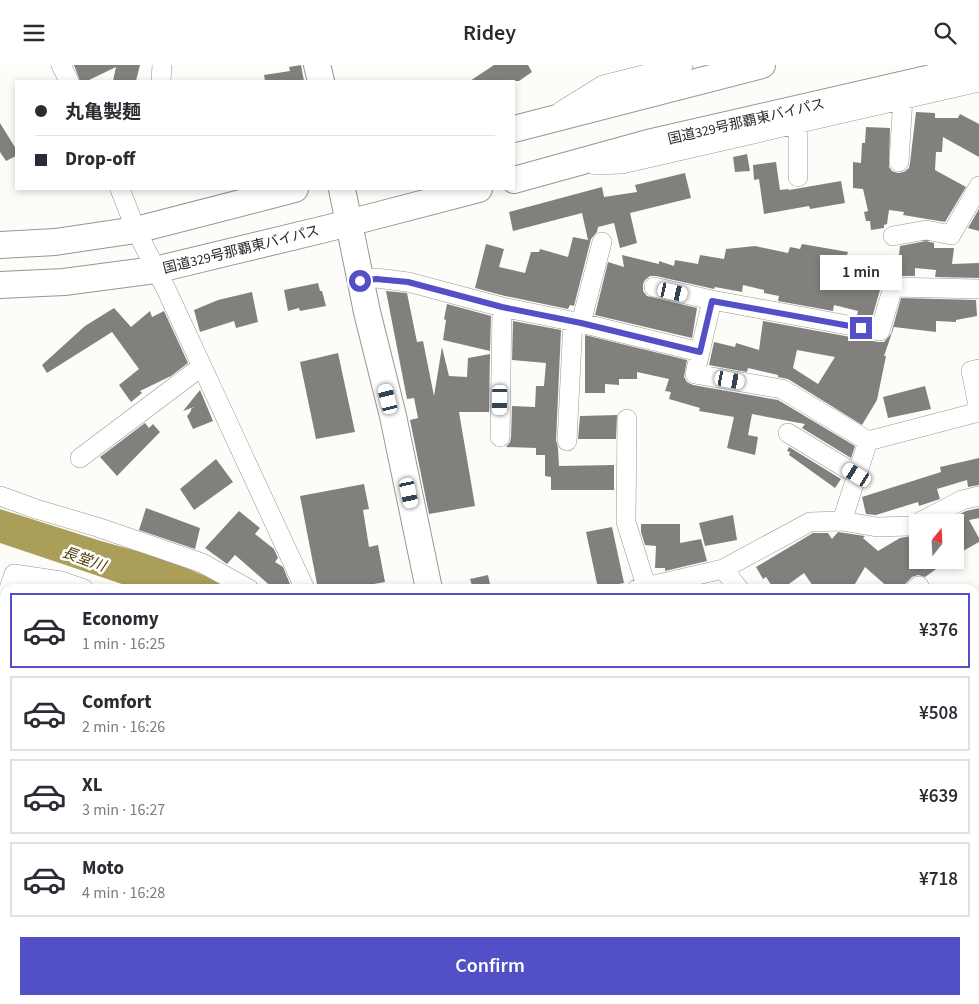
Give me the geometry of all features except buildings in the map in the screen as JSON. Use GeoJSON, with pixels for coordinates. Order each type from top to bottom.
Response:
{"type":"FeatureCollection","features":[{"type":"Feature","properties":{"kind":"highway"},"geometry":{"type":"LineString","coordinates":[[317,65],[321,80]]}},
{"type":"Feature","properties":{"kind":"highway"},"geometry":{"type":"LineString","coordinates":[[515,129],[762,65]]}},
{"type":"Feature","properties":{"kind":"highway","name":"国道329号那覇東バイパス"},"geometry":{"type":"LineString","coordinates":[[515,180],[648,143],[979,67]]}},
{"type":"Feature","properties":{"kind":"highway"},"geometry":{"type":"LineString","coordinates":[[0,245],[55,241],[136,230],[291,190]]}},
{"type":"Feature","properties":{"kind":"highway"},"geometry":{"type":"LineString","coordinates":[[342,190],[360,281],[393,416],[428,584]]}},
{"type":"Feature","properties":{"kind":"highway","name":"国道329号那覇東バイパス"},"geometry":{"type":"LineString","coordinates":[[0,285],[64,282],[155,270],[475,190]]}},
{"type":"Feature","properties":{"kind":"street"},"geometry":{"type":"LineString","coordinates":[[61,65],[68,80]]}},
{"type":"Feature","properties":{"kind":"street"},"geometry":{"type":"LineString","coordinates":[[161,80],[162,65]]}},
{"type":"Feature","properties":{"kind":"street"},"geometry":{"type":"LineString","coordinates":[[548,119],[603,85],[683,65]]}},
{"type":"Feature","properties":{"kind":"street"},"geometry":{"type":"LineString","coordinates":[[564,166],[622,164],[798,125],[979,81]]}},
{"type":"Feature","properties":{"kind":"street"},"geometry":{"type":"LineString","coordinates":[[899,162],[904,99]]}},
{"type":"Feature","properties":{"kind":"street"},"geometry":{"type":"LineString","coordinates":[[798,125],[798,177]]}},
{"type":"Feature","properties":{"kind":"street"},"geometry":{"type":"LineString","coordinates":[[893,236],[926,230],[951,235],[979,185]]}},
{"type":"Feature","properties":{"kind":"street"},"geometry":{"type":"LineString","coordinates":[[120,190],[136,230],[303,584]]}},
{"type":"Feature","properties":{"kind":"street"},"geometry":{"type":"LineString","coordinates":[[567,441],[577,322],[602,242]]}},
{"type":"Feature","properties":{"kind":"street"},"geometry":{"type":"LineString","coordinates":[[360,281],[376,279],[408,282],[502,307],[577,322],[700,352]]}},
{"type":"Feature","properties":{"kind":"street"},"geometry":{"type":"LineString","coordinates":[[654,287],[712,301],[880,331],[893,287],[979,289]]}},
{"type":"Feature","properties":{"kind":"street"},"geometry":{"type":"LineString","coordinates":[[712,301],[695,374],[782,389],[868,441],[979,411],[971,371],[979,369]]}},
{"type":"Feature","properties":{"kind":"street"},"geometry":{"type":"LineString","coordinates":[[500,437],[502,307]]}},
{"type":"Feature","properties":{"kind":"street"},"geometry":{"type":"LineString","coordinates":[[80,457],[202,368]]}},
{"type":"Feature","properties":{"kind":"street"},"geometry":{"type":"LineString","coordinates":[[627,419],[626,521],[643,584]]}},
{"type":"Feature","properties":{"kind":"street"},"geometry":{"type":"LineString","coordinates":[[788,433],[857,475]]}},
{"type":"Feature","properties":{"kind":"street"},"geometry":{"type":"LineString","coordinates":[[842,521],[868,441]]}},
{"type":"Feature","properties":{"kind":"street"},"geometry":{"type":"LineString","coordinates":[[0,496],[202,563],[240,584]]}},
{"type":"Feature","properties":{"kind":"street"},"geometry":{"type":"LineString","coordinates":[[935,514],[962,500],[979,496]]}},
{"type":"Feature","properties":{"kind":"street"},"geometry":{"type":"LineString","coordinates":[[661,584],[723,569],[810,523],[842,521],[877,527],[909,526]]}},
{"type":"Feature","properties":{"kind":"street"},"geometry":{"type":"LineString","coordinates":[[723,569],[735,584]]}},
{"type":"Feature","properties":{"kind":"street"},"geometry":{"type":"LineString","coordinates":[[11,584],[14,574],[70,584]]}},
{"type":"Feature","properties":{"kind":"water","name":"長堂川"},"geometry":{"type":"Polygon","coordinates":[[[0,509],[165,559],[220,584],[122,584],[0,543],[0,509]]]}},
{"type":"Feature","properties":{"kind":"route"},"geometry":{"type":"LineString","coordinates":[[360,281],[376,279],[408,282],[502,307],[581,323],[700,352],[712,301],[861,328]]}}]}
